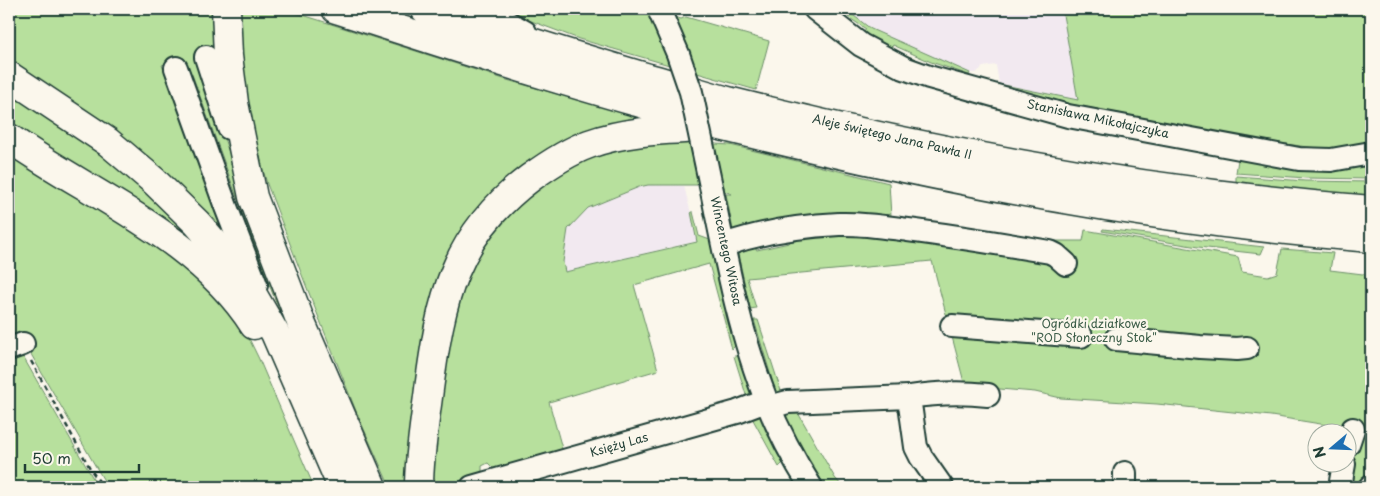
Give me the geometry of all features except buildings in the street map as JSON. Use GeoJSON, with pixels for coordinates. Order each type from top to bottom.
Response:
{"type":"FeatureCollection","features":[{"type":"Feature","properties":{"kind":"highway"},"geometry":{"type":"LineString","coordinates":[[336,9],[563,82],[722,127],[908,170],[1062,199],[1213,221],[1371,238]]}},
{"type":"Feature","properties":{"kind":"highway","name":"Aleje świętego Jana Pawła II"},"geometry":{"type":"LineString","coordinates":[[425,9],[568,54],[727,100],[959,153],[1075,174],[1203,193],[1371,210]]}},
{"type":"Feature","properties":{"kind":"highway"},"geometry":{"type":"LineString","coordinates":[[226,12],[228,56],[234,104],[253,198],[302,325],[372,487]]}},
{"type":"Feature","properties":{"kind":"highway"},"geometry":{"type":"LineString","coordinates":[[9,76],[108,142],[154,181],[197,223],[238,271],[275,333],[342,487]]}},
{"type":"Feature","properties":{"kind":"highway"},"geometry":{"type":"LineString","coordinates":[[419,487],[419,459],[436,340],[448,286],[464,250],[494,208],[550,163],[589,144],[644,131],[722,127]]}},
{"type":"Feature","properties":{"kind":"highway"},"geometry":{"type":"LineString","coordinates":[[9,138],[160,233],[205,268],[245,311],[275,358],[324,446]]}},
{"type":"Feature","properties":{"kind":"street"},"geometry":{"type":"LineString","coordinates":[[484,9],[568,54]]}},
{"type":"Feature","properties":{"kind":"street","name":"Stanisława Mikołajczyka"},"geometry":{"type":"LineString","coordinates":[[815,9],[861,45],[904,68],[929,77],[1046,110],[1299,159],[1331,160],[1371,153]]}},
{"type":"Feature","properties":{"kind":"street","name":"Wincentego Witosa"},"geometry":{"type":"LineString","coordinates":[[659,10],[690,86],[743,329],[768,404],[783,438],[811,487]]}},
{"type":"Feature","properties":{"kind":"street"},"geometry":{"type":"LineString","coordinates":[[206,58],[253,198]]}},
{"type":"Feature","properties":{"kind":"street"},"geometry":{"type":"LineString","coordinates":[[176,68],[226,207],[275,333]]}},
{"type":"Feature","properties":{"kind":"street"},"geometry":{"type":"LineString","coordinates":[[724,245],[783,229],[859,224],[952,236],[1050,252],[1066,264]]}},
{"type":"Feature","properties":{"kind":"street"},"geometry":{"type":"LineString","coordinates":[[952,326],[1081,336]]}},
{"type":"Feature","properties":{"kind":"street"},"geometry":{"type":"LineString","coordinates":[[1116,339],[1200,347],[1248,348]]}},
{"type":"Feature","properties":{"kind":"street","name":"Księży Las"},"geometry":{"type":"LineString","coordinates":[[472,487],[768,404],[909,398],[928,394],[988,395]]}},
{"type":"Feature","properties":{"kind":"street"},"geometry":{"type":"LineString","coordinates":[[909,398],[916,447],[942,487]]}},
{"type":"Feature","properties":{"kind":"street"},"geometry":{"type":"LineString","coordinates":[[1340,487],[1342,474]]}},
{"type":"Feature","properties":{"kind":"path"},"geometry":{"type":"LineString","coordinates":[[16,347],[45,389],[91,470],[103,487]]}},
{"type":"Feature","properties":{"kind":"shaded area"},"geometry":{"type":"Polygon","coordinates":[[[845,9],[1062,9],[1078,100],[999,84],[996,65],[983,67],[976,73],[970,73],[871,29],[845,9]]]}},
{"type":"Feature","properties":{"kind":"shaded area"},"geometry":{"type":"Polygon","coordinates":[[[648,185],[684,186],[698,241],[565,272],[563,262],[568,229],[581,214],[588,208],[648,185]]]}},
{"type":"Feature","properties":{"kind":"green space"},"geometry":{"type":"Polygon","coordinates":[[[9,9],[284,9],[507,80],[659,122],[626,126],[474,221],[411,487],[390,487],[358,416],[267,184],[250,122],[216,47],[194,54],[271,271],[362,487],[351,487],[268,282],[193,77],[184,58],[162,65],[225,236],[182,190],[130,142],[9,62],[9,9]]]}},
{"type":"Feature","properties":{"kind":"green space"},"geometry":{"type":"Polygon","coordinates":[[[505,9],[651,9],[681,19],[686,17],[769,41],[756,90],[579,39],[518,16],[505,9]]]}},
{"type":"Feature","properties":{"kind":"green space"},"geometry":{"type":"Polygon","coordinates":[[[836,9],[845,9],[871,29],[970,73],[969,75],[931,62],[893,45],[891,48],[930,66],[891,55],[845,19],[864,32],[866,29],[836,9]]]}},
{"type":"Feature","properties":{"kind":"green space"},"geometry":{"type":"Polygon","coordinates":[[[1062,9],[1371,9],[1371,141],[1333,149],[1321,149],[1266,141],[1054,101],[1054,104],[1334,155],[1081,114],[997,85],[1078,100],[1062,9]]]}},
{"type":"Feature","properties":{"kind":"green space"},"geometry":{"type":"Polygon","coordinates":[[[9,92],[111,159],[157,196],[202,251],[9,127],[9,92]]]}},
{"type":"Feature","properties":{"kind":"green space","name":"Ogródki działkowe \"ROD Słoneczny Stok\""},"geometry":{"type":"Polygon","coordinates":[[[687,142],[730,145],[889,183],[891,216],[1044,241],[1083,241],[1085,230],[1238,257],[1242,272],[1268,276],[1277,273],[1282,249],[1333,253],[1330,270],[1371,275],[1371,481],[1358,487],[1345,487],[1347,474],[1358,474],[1358,424],[1321,424],[1271,416],[1157,404],[1061,398],[1035,392],[965,386],[932,261],[747,278],[756,308],[750,309],[737,249],[747,244],[757,250],[789,243],[801,231],[855,228],[1043,253],[1052,255],[1062,264],[1066,260],[1056,252],[1044,247],[957,233],[856,221],[827,220],[800,223],[734,235],[726,194],[732,194],[698,181],[697,185],[648,185],[639,187],[588,208],[568,229],[563,262],[565,272],[697,242],[691,212],[693,212],[699,236],[710,240],[736,345],[732,349],[709,264],[634,285],[658,370],[549,402],[563,452],[569,451],[567,456],[502,474],[497,472],[488,463],[482,466],[482,476],[461,487],[426,487],[440,368],[455,294],[460,276],[468,260],[511,209],[527,193],[545,180],[584,157],[627,145],[687,142]]]}},
{"type":"Feature","properties":{"kind":"green space"},"geometry":{"type":"Polygon","coordinates":[[[9,146],[155,237],[237,314],[259,359],[314,487],[111,487],[103,479],[28,349],[9,343],[9,146]]]}},
{"type":"Feature","properties":{"kind":"green space"},"geometry":{"type":"Polygon","coordinates":[[[1239,153],[1371,160],[1371,179],[1306,178],[1236,173],[1239,153]]]}},
{"type":"Feature","properties":{"kind":"green space"},"geometry":{"type":"Polygon","coordinates":[[[1236,176],[1305,181],[1371,182],[1371,197],[1236,183],[1236,176]]]}},
{"type":"Feature","properties":{"kind":"green space"},"geometry":{"type":"Polygon","coordinates":[[[1103,229],[1264,247],[1261,254],[1198,247],[1102,231],[1103,229]]]}},
{"type":"Feature","properties":{"kind":"green space"},"geometry":{"type":"Polygon","coordinates":[[[754,320],[758,320],[782,394],[777,396],[754,320]]]}},
{"type":"Feature","properties":{"kind":"green space"},"geometry":{"type":"Polygon","coordinates":[[[9,355],[22,355],[98,487],[9,487],[9,355]]]}},
{"type":"Feature","properties":{"kind":"green space"},"geometry":{"type":"Polygon","coordinates":[[[734,356],[739,356],[752,397],[747,398],[734,356]]]}},
{"type":"Feature","properties":{"kind":"green space"},"geometry":{"type":"Polygon","coordinates":[[[783,411],[797,411],[835,478],[843,487],[826,487],[806,457],[783,411]]]}},
{"type":"Feature","properties":{"kind":"green space"},"geometry":{"type":"Polygon","coordinates":[[[758,413],[783,463],[779,467],[751,416],[758,413]]]}}]}
